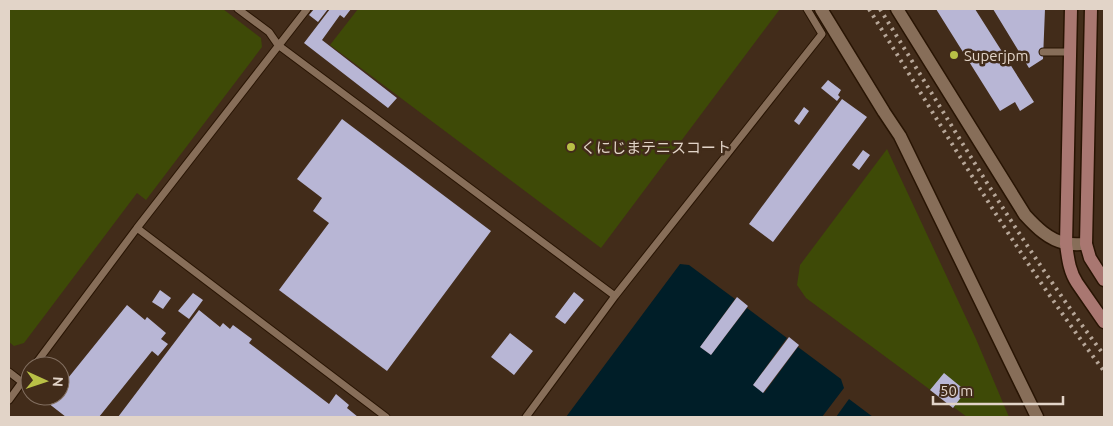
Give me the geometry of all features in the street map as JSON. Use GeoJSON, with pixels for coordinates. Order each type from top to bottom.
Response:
{"type":"FeatureCollection","features":[{"type":"Feature","properties":{"kind":"street"},"geometry":{"type":"LineString","coordinates":[[821,9],[900,136],[1038,417]]}},
{"type":"Feature","properties":{"kind":"street"},"geometry":{"type":"LineString","coordinates":[[897,9],[1025,215],[1053,239],[1066,244],[1086,244]]}},
{"type":"Feature","properties":{"kind":"street"},"geometry":{"type":"LineString","coordinates":[[1071,9],[1066,244],[1068,264],[1073,277],[1104,322]]}},
{"type":"Feature","properties":{"kind":"street"},"geometry":{"type":"LineString","coordinates":[[1091,9],[1086,244],[1090,258],[1104,280]]}},
{"type":"Feature","properties":{"kind":"lane"},"geometry":{"type":"LineString","coordinates":[[238,9],[269,32],[278,45],[615,296]]}},
{"type":"Feature","properties":{"kind":"lane"},"geometry":{"type":"LineString","coordinates":[[41,356],[137,228],[306,9]]}},
{"type":"Feature","properties":{"kind":"lane"},"geometry":{"type":"LineString","coordinates":[[526,417],[615,296],[822,34],[807,9]]}},
{"type":"Feature","properties":{"kind":"lane"},"geometry":{"type":"LineString","coordinates":[[1044,52],[1070,52]]}},
{"type":"Feature","properties":{"kind":"lane"},"geometry":{"type":"LineString","coordinates":[[137,228],[386,417]]}},
{"type":"Feature","properties":{"kind":"lane"},"geometry":{"type":"LineString","coordinates":[[9,372],[20,380]]}},
{"type":"Feature","properties":{"kind":"lane"},"geometry":{"type":"LineString","coordinates":[[9,400],[20,385]]}},
{"type":"Feature","properties":{"kind":"green space"},"geometry":{"type":"Polygon","coordinates":[[[9,9],[223,9],[261,38],[262,47],[146,200],[137,193],[24,343],[14,346],[9,342],[9,9]]]}},
{"type":"Feature","properties":{"kind":"green space","name":"くにじまテニスコート"},"geometry":{"type":"Polygon","coordinates":[[[358,9],[780,9],[601,248],[330,45],[358,9]]]}},
{"type":"Feature","properties":{"kind":"green space"},"geometry":{"type":"Polygon","coordinates":[[[887,149],[976,339],[1009,417],[967,417],[806,298],[797,285],[800,265],[887,149]]]}},
{"type":"Feature","properties":{"kind":"water"},"geometry":{"type":"Polygon","coordinates":[[[680,264],[689,265],[735,299],[700,347],[711,355],[747,308],[787,338],[753,385],[764,393],[798,347],[841,379],[844,388],[822,417],[566,417],[680,264]]]}},
{"type":"Feature","properties":{"kind":"water"},"geometry":{"type":"Polygon","coordinates":[[[849,399],[873,417],[836,417],[849,399]]]}},
{"type":"Feature","properties":{"kind":"building"},"geometry":{"type":"Polygon","coordinates":[[[314,9],[328,9],[318,22],[309,15],[314,9]]]}},
{"type":"Feature","properties":{"kind":"building"},"geometry":{"type":"Polygon","coordinates":[[[330,9],[351,9],[344,18],[340,15],[322,40],[397,98],[388,108],[304,43],[330,9]]]}},
{"type":"Feature","properties":{"kind":"building"},"geometry":{"type":"Polygon","coordinates":[[[936,9],[975,9],[1034,102],[1020,111],[1015,102],[1000,111],[936,9]]]}},
{"type":"Feature","properties":{"kind":"building"},"geometry":{"type":"Polygon","coordinates":[[[993,9],[1045,9],[1043,59],[1029,68],[993,9]]]}},
{"type":"Feature","properties":{"kind":"building"},"geometry":{"type":"Polygon","coordinates":[[[828,80],[841,90],[837,101],[821,88],[828,80]]]}},
{"type":"Feature","properties":{"kind":"building"},"geometry":{"type":"Polygon","coordinates":[[[842,99],[867,117],[773,242],[749,224],[842,99]]]}},
{"type":"Feature","properties":{"kind":"building"},"geometry":{"type":"Polygon","coordinates":[[[804,107],[809,111],[799,125],[794,121],[804,107]]]}},
{"type":"Feature","properties":{"kind":"building"},"geometry":{"type":"Polygon","coordinates":[[[342,119],[491,231],[387,371],[279,290],[329,223],[313,211],[322,198],[297,179],[342,119]]]}},
{"type":"Feature","properties":{"kind":"building"},"geometry":{"type":"Polygon","coordinates":[[[863,150],[870,155],[859,170],[852,165],[863,150]]]}},
{"type":"Feature","properties":{"kind":"building"},"geometry":{"type":"Polygon","coordinates":[[[160,290],[171,298],[163,309],[152,302],[160,290]]]}},
{"type":"Feature","properties":{"kind":"building"},"geometry":{"type":"Polygon","coordinates":[[[574,292],[584,300],[565,324],[555,317],[574,292]]]}},
{"type":"Feature","properties":{"kind":"building"},"geometry":{"type":"Polygon","coordinates":[[[193,293],[203,300],[189,319],[178,311],[193,293]]]}},
{"type":"Feature","properties":{"kind":"building"},"geometry":{"type":"Polygon","coordinates":[[[737,297],[748,306],[711,355],[700,347],[737,297]]]}},
{"type":"Feature","properties":{"kind":"building"},"geometry":{"type":"Polygon","coordinates":[[[127,305],[145,320],[147,317],[166,333],[161,339],[168,344],[158,356],[152,351],[99,417],[66,417],[52,406],[70,406],[70,376],[127,305]]]}},
{"type":"Feature","properties":{"kind":"building"},"geometry":{"type":"Polygon","coordinates":[[[199,310],[220,327],[223,323],[230,329],[233,325],[252,339],[249,343],[329,404],[336,394],[349,405],[347,408],[358,417],[118,417],[199,310]]]}},
{"type":"Feature","properties":{"kind":"building"},"geometry":{"type":"Polygon","coordinates":[[[510,333],[533,351],[514,375],[491,357],[510,333]]]}},
{"type":"Feature","properties":{"kind":"building"},"geometry":{"type":"Polygon","coordinates":[[[789,337],[799,345],[763,393],[753,385],[789,337]]]}},
{"type":"Feature","properties":{"kind":"building"},"geometry":{"type":"Polygon","coordinates":[[[944,373],[966,391],[953,408],[930,390],[944,373]]]}},
{"type":"Feature","properties":{"kind":"railway"},"geometry":{"type":"LineString","coordinates":[[869,9],[1011,238],[1104,371]]}},
{"type":"Feature","properties":{"kind":"railway"},"geometry":{"type":"LineString","coordinates":[[880,9],[1016,228],[1073,313],[1104,355]]}},
{"type":"Feature","properties":{"kind":"place","name":"Superjpm"},"geometry":{"type":"Point","coordinates":[954,55]}},
{"type":"Feature","properties":{"kind":"place","name":"くにじまテニスコート"},"geometry":{"type":"Point","coordinates":[571,147]}}]}
